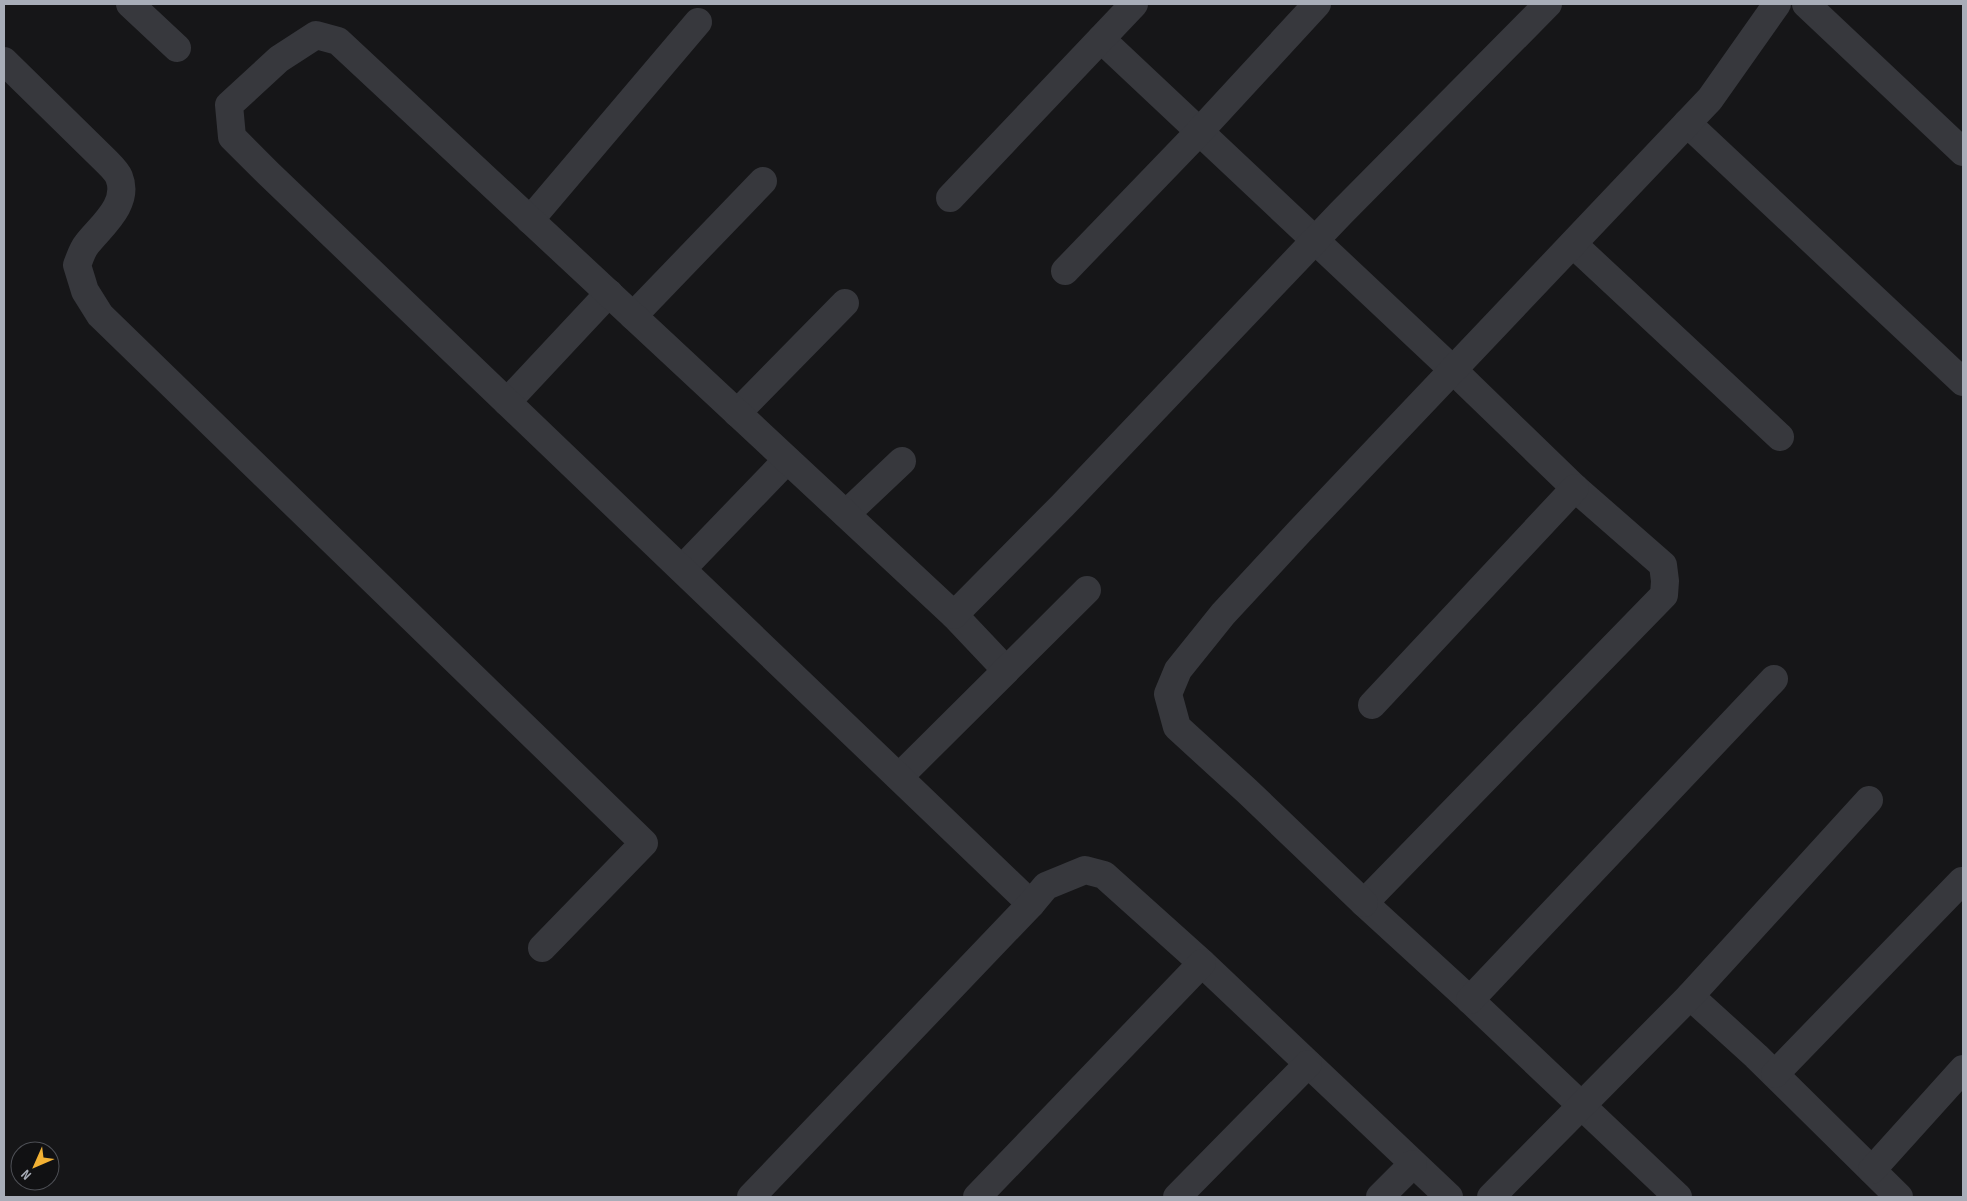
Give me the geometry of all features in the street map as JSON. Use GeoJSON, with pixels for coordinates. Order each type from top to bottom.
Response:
{"type":"FeatureCollection","features":[{"type":"Feature","properties":{"kind":"street"},"geometry":{"type":"LineString","coordinates":[[130,4],[177,48]]}},
{"type":"Feature","properties":{"kind":"street"},"geometry":{"type":"LineString","coordinates":[[950,198],[1134,4]]}},
{"type":"Feature","properties":{"kind":"street"},"geometry":{"type":"LineString","coordinates":[[1065,271],[1199,132],[1318,4]]}},
{"type":"Feature","properties":{"kind":"street"},"geometry":{"type":"LineString","coordinates":[[954,615],[1062,506],[1315,240],[1548,4]]}},
{"type":"Feature","properties":{"kind":"street"},"geometry":{"type":"LineString","coordinates":[[1678,1197],[1247,791],[1176,727],[1168,694],[1178,670],[1223,614],[1710,99],[1777,4]]}},
{"type":"Feature","properties":{"kind":"street"},"geometry":{"type":"LineString","coordinates":[[1806,4],[1963,152]]}},
{"type":"Feature","properties":{"kind":"street"},"geometry":{"type":"LineString","coordinates":[[530,220],[698,22]]}},
{"type":"Feature","properties":{"kind":"street"},"geometry":{"type":"LineString","coordinates":[[1006,670],[954,615],[338,41],[316,35],[279,59],[229,105],[232,137],[1031,904]]}},
{"type":"Feature","properties":{"kind":"street"},"geometry":{"type":"LineString","coordinates":[[1101,39],[1453,370],[1575,488],[1662,564],[1665,581],[1664,595],[1364,903]]}},
{"type":"Feature","properties":{"kind":"street"},"geometry":{"type":"LineString","coordinates":[[4,61],[107,162],[119,177],[121,194],[112,215],[101,230],[86,245],[77,265],[85,291],[100,315],[644,843],[542,948]]}},
{"type":"Feature","properties":{"kind":"street"},"geometry":{"type":"LineString","coordinates":[[1687,122],[1963,382]]}},
{"type":"Feature","properties":{"kind":"street"},"geometry":{"type":"LineString","coordinates":[[633,316],[763,181]]}},
{"type":"Feature","properties":{"kind":"street"},"geometry":{"type":"LineString","coordinates":[[1572,244],[1780,437]]}},
{"type":"Feature","properties":{"kind":"street"},"geometry":{"type":"LineString","coordinates":[[507,402],[609,293]]}},
{"type":"Feature","properties":{"kind":"street"},"geometry":{"type":"LineString","coordinates":[[737,413],[845,302]]}},
{"type":"Feature","properties":{"kind":"street"},"geometry":{"type":"LineString","coordinates":[[682,569],[787,460]]}},
{"type":"Feature","properties":{"kind":"street"},"geometry":{"type":"LineString","coordinates":[[846,514],[902,461]]}},
{"type":"Feature","properties":{"kind":"street"},"geometry":{"type":"LineString","coordinates":[[1372,705],[1575,488]]}},
{"type":"Feature","properties":{"kind":"street"},"geometry":{"type":"LineString","coordinates":[[899,777],[1086,590]]}},
{"type":"Feature","properties":{"kind":"street"},"geometry":{"type":"LineString","coordinates":[[1470,1000],[1774,679]]}},
{"type":"Feature","properties":{"kind":"street"},"geometry":{"type":"LineString","coordinates":[[1491,1197],[1690,996],[1869,800]]}},
{"type":"Feature","properties":{"kind":"street"},"geometry":{"type":"LineString","coordinates":[[751,1197],[1031,904],[1046,886],[1086,870],[1104,875],[1202,963],[1449,1197]]}},
{"type":"Feature","properties":{"kind":"street"},"geometry":{"type":"LineString","coordinates":[[1775,1074],[1962,881]]}},
{"type":"Feature","properties":{"kind":"street"},"geometry":{"type":"LineString","coordinates":[[977,1197],[1202,963]]}},
{"type":"Feature","properties":{"kind":"street"},"geometry":{"type":"LineString","coordinates":[[1690,996],[1775,1074],[1900,1197]]}},
{"type":"Feature","properties":{"kind":"street"},"geometry":{"type":"LineString","coordinates":[[1177,1197],[1308,1064]]}},
{"type":"Feature","properties":{"kind":"street"},"geometry":{"type":"LineString","coordinates":[[1872,1170],[1963,1068]]}},
{"type":"Feature","properties":{"kind":"street"},"geometry":{"type":"LineString","coordinates":[[1380,1197],[1413,1164]]}}]}
